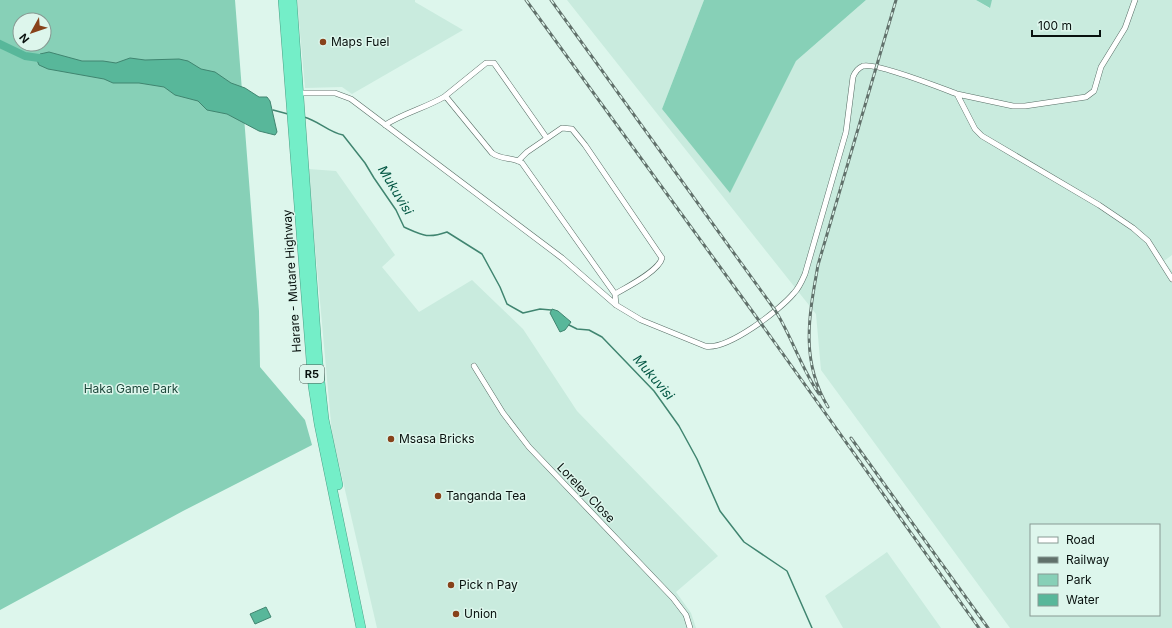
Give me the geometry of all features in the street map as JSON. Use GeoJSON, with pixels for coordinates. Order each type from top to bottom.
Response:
{"type":"FeatureCollection","features":[{"type":"Feature","properties":{"kind":"highway","name":"Harare - Mutare Highway"},"geometry":{"type":"LineString","coordinates":[[282,0],[295,93]]}},
{"type":"Feature","properties":{"kind":"highway","name":"Harare - Mutare Highway"},"geometry":{"type":"LineString","coordinates":[[292,0],[296,116],[313,386],[319,424],[361,628]]}},
{"type":"Feature","properties":{"kind":"highway","name":"Harare - Mutare Highway"},"geometry":{"type":"LineString","coordinates":[[296,116],[322,402],[366,628]]}},
{"type":"Feature","properties":{"kind":"street"},"geometry":{"type":"LineString","coordinates":[[295,93],[335,93],[343,95],[562,258],[616,305],[647,322],[705,346],[713,347],[726,343],[760,322],[787,301],[797,289],[805,274],[846,132],[853,77],[858,70],[868,65],[877,67],[957,94],[1014,106],[1025,106],[1086,97],[1094,91],[1101,67],[1125,28],[1136,0]]}},
{"type":"Feature","properties":{"kind":"street"},"geometry":{"type":"LineString","coordinates":[[385,125],[402,115],[418,111],[444,97],[486,63],[494,63],[546,138]]}},
{"type":"Feature","properties":{"kind":"street"},"geometry":{"type":"LineString","coordinates":[[957,94],[975,128],[982,136],[1099,204],[1133,228],[1148,241],[1172,279]]}},
{"type":"Feature","properties":{"kind":"street"},"geometry":{"type":"LineString","coordinates":[[444,97],[453,105],[492,153],[501,158],[518,161],[615,294],[616,305]]}},
{"type":"Feature","properties":{"kind":"street"},"geometry":{"type":"LineString","coordinates":[[518,161],[527,152],[562,128],[568,128],[575,133],[662,255],[660,263],[648,274],[615,294]]}},
{"type":"Feature","properties":{"kind":"street","name":"Loreley Close"},"geometry":{"type":"LineString","coordinates":[[474,366],[503,413],[519,435],[673,598],[686,615],[690,628]]}},
{"type":"Feature","properties":{"kind":"shaded area"},"geometry":{"type":"Polygon","coordinates":[[[297,0],[415,0],[415,2],[463,30],[352,94],[342,87],[305,88],[297,0]]]}},
{"type":"Feature","properties":{"kind":"shaded area"},"geometry":{"type":"Polygon","coordinates":[[[567,0],[704,0],[662,109],[730,192],[796,61],[866,0],[976,0],[989,8],[992,0],[1172,0],[1172,255],[1164,261],[1172,271],[1172,628],[1010,628],[821,370],[816,314],[567,0]]]}},
{"type":"Feature","properties":{"kind":"shaded area"},"geometry":{"type":"Polygon","coordinates":[[[308,169],[336,171],[395,255],[382,267],[419,312],[472,280],[523,329],[577,411],[718,556],[676,592],[691,613],[696,628],[377,628],[332,434],[308,169]]]}},
{"type":"Feature","properties":{"kind":"shaded area"},"geometry":{"type":"Polygon","coordinates":[[[887,552],[941,628],[843,628],[825,596],[887,552]]]}},
{"type":"Feature","properties":{"kind":"green space","name":"Haka Game Park"},"geometry":{"type":"Polygon","coordinates":[[[0,0],[235,0],[259,311],[260,367],[305,420],[312,445],[183,511],[0,610],[0,0]]]}},
{"type":"Feature","properties":{"kind":"green space"},"geometry":{"type":"Polygon","coordinates":[[[704,0],[866,0],[796,61],[730,193],[662,109],[704,0]]]}},
{"type":"Feature","properties":{"kind":"green space"},"geometry":{"type":"Polygon","coordinates":[[[976,0],[992,0],[990,8],[976,0]]]}},
{"type":"Feature","properties":{"kind":"water"},"geometry":{"type":"Polygon","coordinates":[[[49,52],[82,61],[103,61],[116,63],[130,58],[145,60],[179,59],[188,61],[201,69],[215,72],[231,83],[245,88],[259,97],[267,97],[270,101],[277,132],[275,135],[259,131],[227,114],[207,110],[198,101],[175,95],[164,87],[139,83],[113,83],[104,79],[48,69],[39,65],[36,58],[40,54],[49,52]]]}},
{"type":"Feature","properties":{"kind":"water"},"geometry":{"type":"Polygon","coordinates":[[[552,309],[558,311],[571,322],[565,330],[560,332],[550,313],[552,309]]]}},
{"type":"Feature","properties":{"kind":"water"},"geometry":{"type":"Polygon","coordinates":[[[266,607],[271,617],[255,624],[250,614],[266,607]]]}},
{"type":"Feature","properties":{"kind":"waterway","name":"Mukuvisi"},"geometry":{"type":"LineString","coordinates":[[0,44],[25,56],[46,59]]}},
{"type":"Feature","properties":{"kind":"waterway","name":"Mukuvisi"},"geometry":{"type":"LineString","coordinates":[[273,110],[288,114]]}},
{"type":"Feature","properties":{"kind":"waterway","name":"Mukuvisi"},"geometry":{"type":"LineString","coordinates":[[304,117],[343,135],[365,163],[396,210],[404,227],[429,236],[447,232],[482,254],[500,287],[507,304],[523,313],[540,309],[551,310]]}},
{"type":"Feature","properties":{"kind":"waterway","name":"Mukuvisi"},"geometry":{"type":"LineString","coordinates":[[569,325],[577,329],[589,330],[602,337],[654,391],[679,426],[697,459],[720,511],[744,542],[787,571],[812,628]]}},
{"type":"Feature","properties":{"kind":"railway"},"geometry":{"type":"LineString","coordinates":[[526,0],[760,322],[979,628]]}},
{"type":"Feature","properties":{"kind":"railway"},"geometry":{"type":"LineString","coordinates":[[551,0],[775,310],[787,331],[807,374],[819,394]]}},
{"type":"Feature","properties":{"kind":"railway"},"geometry":{"type":"LineString","coordinates":[[828,407],[813,372],[810,355],[810,320],[818,265],[896,0]]}},
{"type":"Feature","properties":{"kind":"railway"},"geometry":{"type":"LineString","coordinates":[[851,438],[988,628]]}},
{"type":"Feature","properties":{"kind":"place","name":"Maps Fuel"},"geometry":{"type":"Point","coordinates":[323,42]}},
{"type":"Feature","properties":{"kind":"place","name":"Msasa Bricks"},"geometry":{"type":"Point","coordinates":[391,439]}},
{"type":"Feature","properties":{"kind":"place","name":"Tanganda Tea"},"geometry":{"type":"Point","coordinates":[438,496]}},
{"type":"Feature","properties":{"kind":"place","name":"Pick n Pay"},"geometry":{"type":"Point","coordinates":[451,585]}},
{"type":"Feature","properties":{"kind":"place","name":"Union"},"geometry":{"type":"Point","coordinates":[456,614]}}]}
